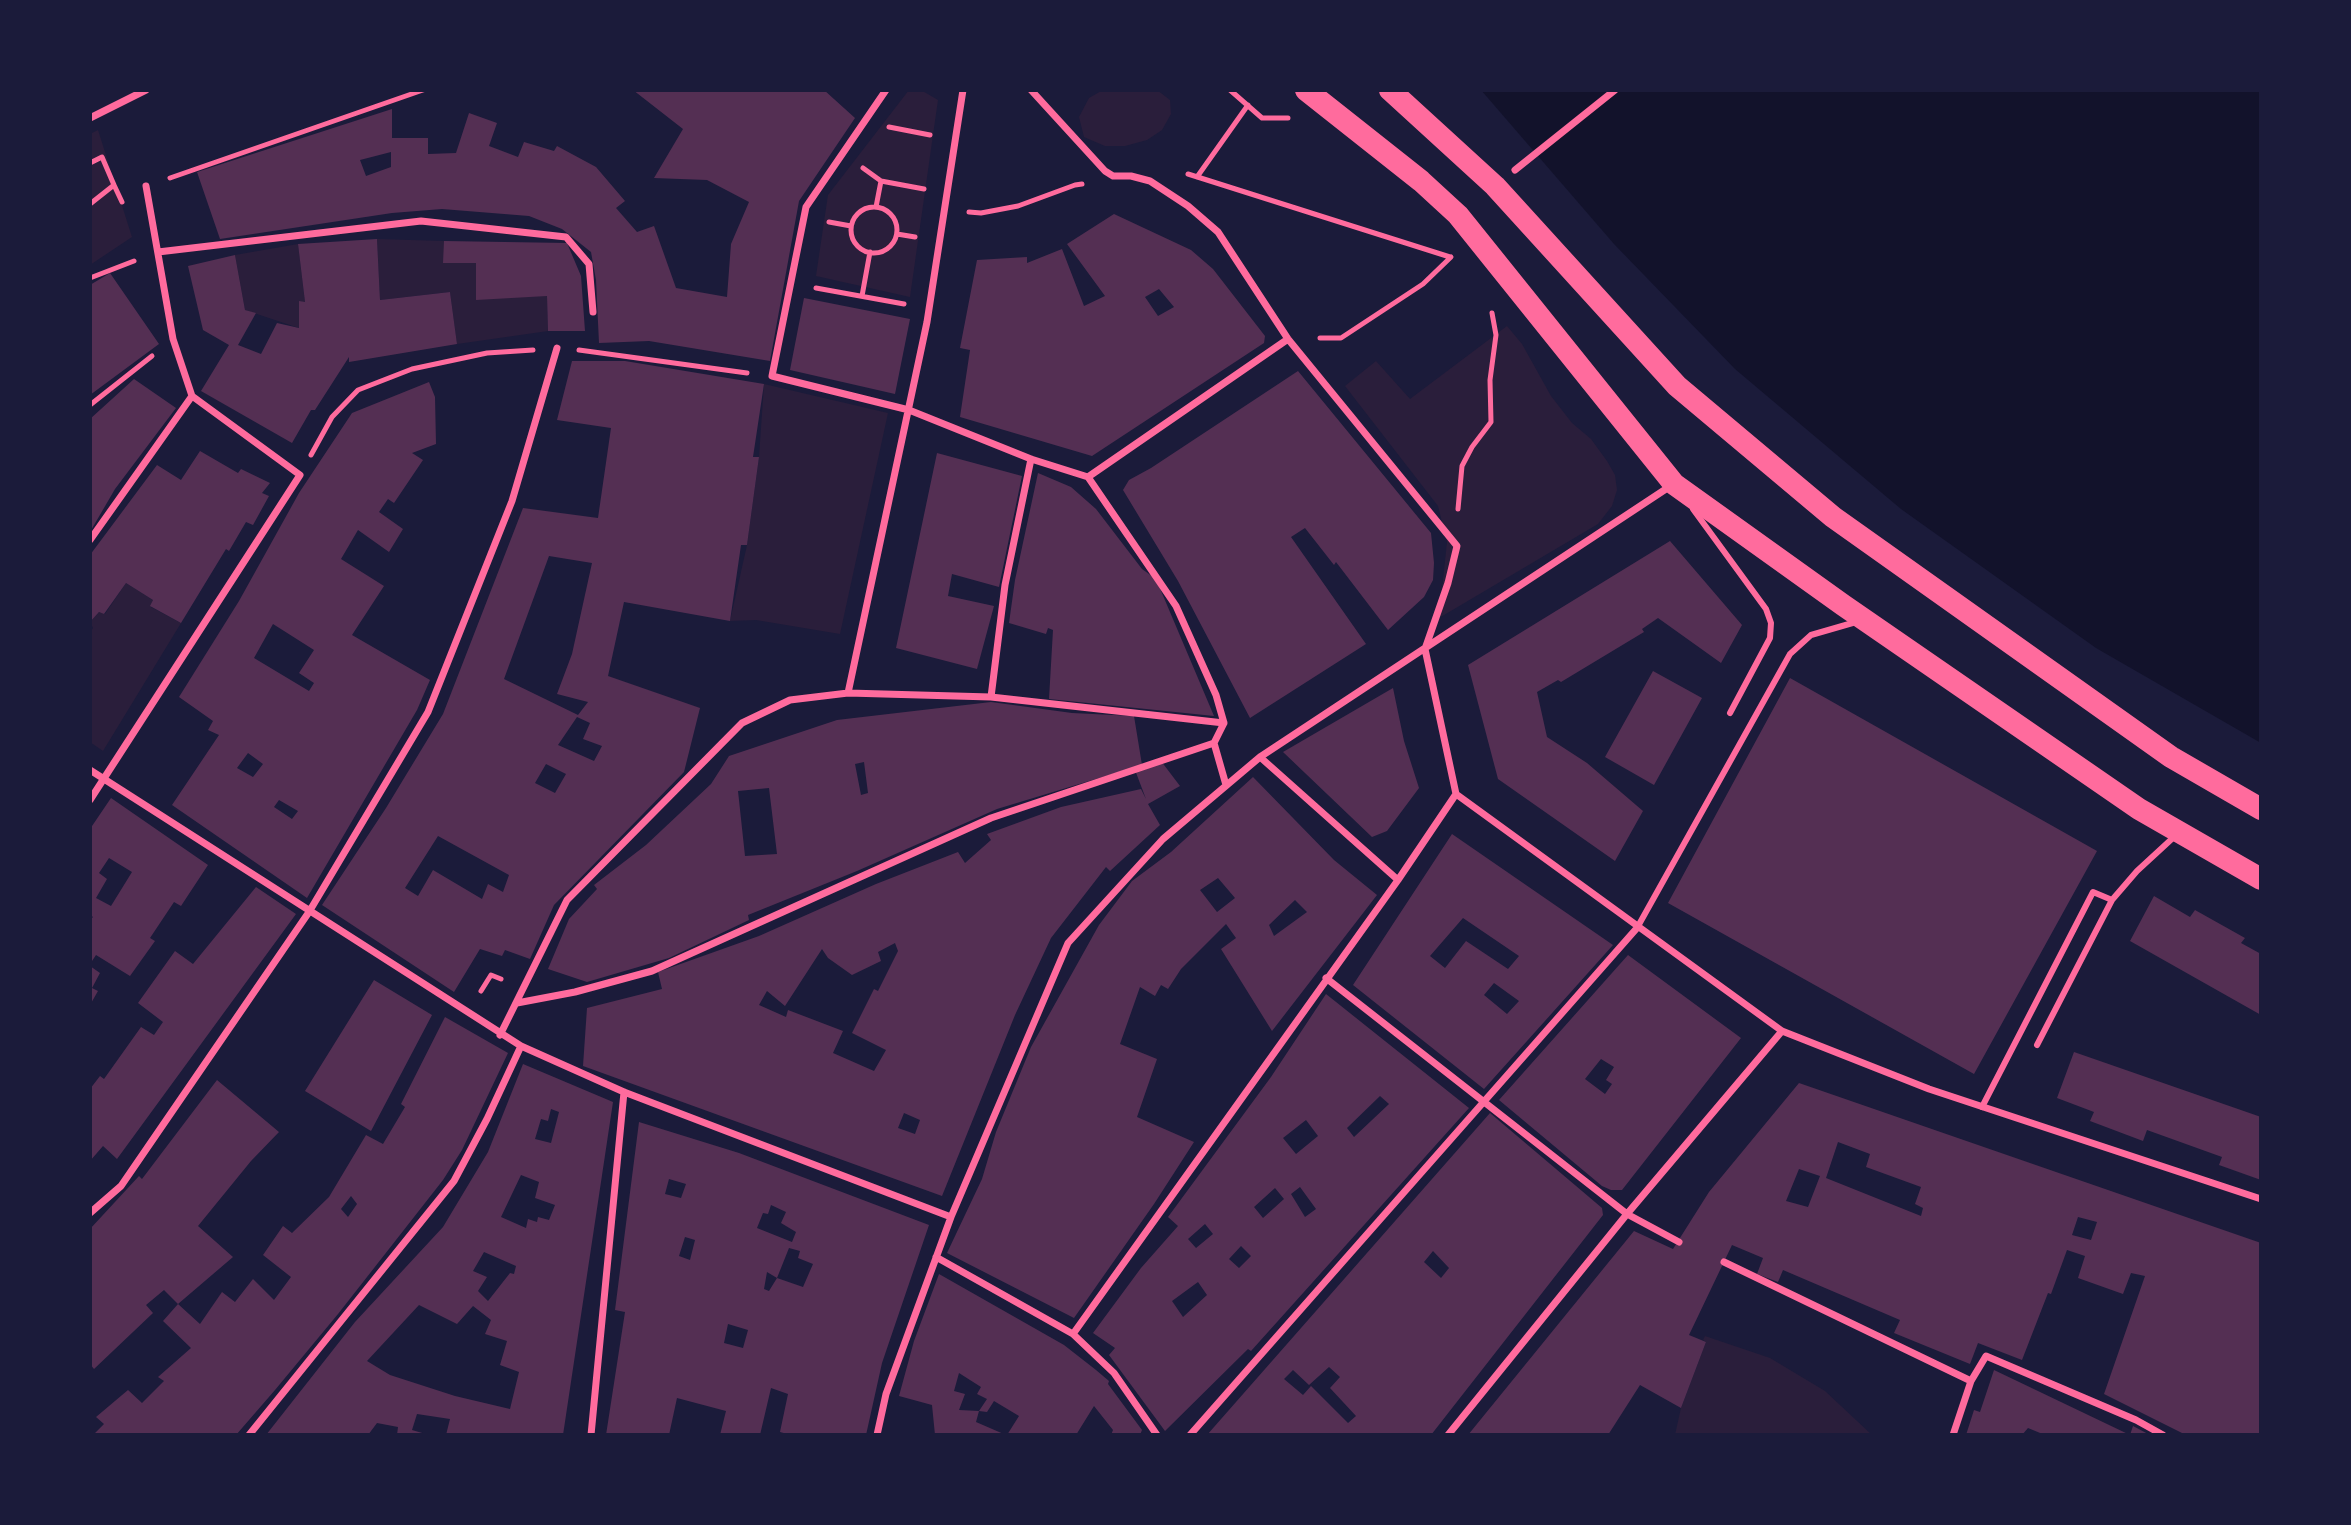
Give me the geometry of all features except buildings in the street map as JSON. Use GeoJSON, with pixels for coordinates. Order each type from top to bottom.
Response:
{"type":"FeatureCollection","features":[{"type":"Feature","properties":{"kind":"highway"},"geometry":{"type":"LineString","coordinates":[[1306,90],[1421,181],[1458,215],[1674,484],[2139,809],[2261,879]]}},
{"type":"Feature","properties":{"kind":"highway"},"geometry":{"type":"LineString","coordinates":[[1390,90],[1495,186],[1677,386],[1833,517],[2171,757],[2261,809]]}},
{"type":"Feature","properties":{"kind":"street"},"geometry":{"type":"LineString","coordinates":[[90,118],[146,90]]}},
{"type":"Feature","properties":{"kind":"street"},"geometry":{"type":"LineString","coordinates":[[886,90],[806,207],[772,376],[909,410],[1031,459],[1088,477],[1176,606],[1216,695],[1224,723],[1214,743],[1226,785]]}},
{"type":"Feature","properties":{"kind":"street"},"geometry":{"type":"LineString","coordinates":[[848,693],[930,309],[963,90]]}},
{"type":"Feature","properties":{"kind":"street"},"geometry":{"type":"LineString","coordinates":[[1031,90],[1105,171],[1113,176],[1131,176],[1150,181],[1188,206],[1218,232],[1288,339],[1457,546],[1425,649],[1456,794],[1782,1031],[1929,1089],[2261,1199]]}},
{"type":"Feature","properties":{"kind":"street"},"geometry":{"type":"LineString","coordinates":[[1515,170],[1615,90]]}},
{"type":"Feature","properties":{"kind":"street"},"geometry":{"type":"LineString","coordinates":[[90,800],[300,475],[192,396],[173,339],[146,186]]}},
{"type":"Feature","properties":{"kind":"street"},"geometry":{"type":"LineString","coordinates":[[158,252],[421,221],[566,237],[589,264],[593,312]]}},
{"type":"Feature","properties":{"kind":"street"},"geometry":{"type":"LineString","coordinates":[[1088,477],[1288,339]]}},
{"type":"Feature","properties":{"kind":"street"},"geometry":{"type":"LineString","coordinates":[[90,1213],[121,1186],[309,912],[428,712],[512,501],[557,348]]}},
{"type":"Feature","properties":{"kind":"street"},"geometry":{"type":"LineString","coordinates":[[90,540],[192,396]]}},
{"type":"Feature","properties":{"kind":"street"},"geometry":{"type":"LineString","coordinates":[[991,697],[1005,585],[1031,459]]}},
{"type":"Feature","properties":{"kind":"street"},"geometry":{"type":"LineString","coordinates":[[877,1435],[886,1394],[951,1217],[1068,943],[1163,839],[1260,757],[1674,484]]}},
{"type":"Feature","properties":{"kind":"street"},"geometry":{"type":"LineString","coordinates":[[500,1035],[567,900],[742,723],[790,700],[848,693],[991,697],[1224,723]]}},
{"type":"Feature","properties":{"kind":"street"},"geometry":{"type":"LineString","coordinates":[[517,1003],[575,992],[652,971],[991,818],[1214,743]]}},
{"type":"Feature","properties":{"kind":"street"},"geometry":{"type":"LineString","coordinates":[[1260,757],[1398,880]]}},
{"type":"Feature","properties":{"kind":"street"},"geometry":{"type":"LineString","coordinates":[[90,770],[521,1046],[624,1092],[951,1217]]}},
{"type":"Feature","properties":{"kind":"street"},"geometry":{"type":"LineString","coordinates":[[1073,1334],[1398,880],[1456,794]]}},
{"type":"Feature","properties":{"kind":"street"},"geometry":{"type":"LineString","coordinates":[[1190,1435],[1637,928]]}},
{"type":"Feature","properties":{"kind":"street"},"geometry":{"type":"LineString","coordinates":[[1326,978],[1627,1214],[1679,1242]]}},
{"type":"Feature","properties":{"kind":"street"},"geometry":{"type":"LineString","coordinates":[[1448,1435],[1627,1214],[1782,1031]]}},
{"type":"Feature","properties":{"kind":"street"},"geometry":{"type":"LineString","coordinates":[[249,1435],[454,1181],[521,1046]]}},
{"type":"Feature","properties":{"kind":"street"},"geometry":{"type":"LineString","coordinates":[[591,1435],[624,1092]]}},
{"type":"Feature","properties":{"kind":"street"},"geometry":{"type":"LineString","coordinates":[[936,1257],[1073,1334],[1114,1373],[1157,1435]]}},
{"type":"Feature","properties":{"kind":"street"},"geometry":{"type":"LineString","coordinates":[[1724,1262],[1971,1381]]}},
{"type":"Feature","properties":{"kind":"street"},"geometry":{"type":"LineString","coordinates":[[1953,1435],[1971,1381],[1986,1356],[2136,1420],[2163,1435]]}},
{"type":"Feature","properties":{"kind":"lane"},"geometry":{"type":"LineString","coordinates":[[1674,484],[1766,609],[1771,623],[1770,638],[1730,713]]}},
{"type":"Feature","properties":{"kind":"lane"},"geometry":{"type":"LineString","coordinates":[[1637,928],[1790,654],[1811,635],[1865,620]]}},
{"type":"Feature","properties":{"kind":"lane"},"geometry":{"type":"LineString","coordinates":[[2037,1045],[2112,900],[2147,861],[2179,833]]}},
{"type":"Feature","properties":{"kind":"lane"},"geometry":{"type":"LineString","coordinates":[[1982,1107],[2093,892],[2112,900]]}},
{"type":"Feature","properties":{"kind":"path"},"geometry":{"type":"LineString","coordinates":[[146,186],[423,90]]}},
{"type":"Feature","properties":{"kind":"path"},"geometry":{"type":"LineString","coordinates":[[1197,177],[1248,105]]}},
{"type":"Feature","properties":{"kind":"path"},"geometry":{"type":"LineString","coordinates":[[864,123],[955,140]]}},
{"type":"Feature","properties":{"kind":"path"},"geometry":{"type":"LineString","coordinates":[[844,152],[881,181],[947,193]]}},
{"type":"Feature","properties":{"kind":"path"},"geometry":{"type":"LineString","coordinates":[[90,163],[102,157],[114,185],[90,204]]}},
{"type":"Feature","properties":{"kind":"path"},"geometry":{"type":"LineString","coordinates":[[1195,185],[1188,174],[1451,257],[1423,284],[1341,338],[1288,339]]}},
{"type":"Feature","properties":{"kind":"path"},"geometry":{"type":"LineString","coordinates":[[944,209],[981,213],[1018,206],[1075,185],[1096,183],[1113,176]]}},
{"type":"Feature","properties":{"kind":"path"},"geometry":{"type":"LineString","coordinates":[[876,207],[881,181]]}},
{"type":"Feature","properties":{"kind":"path"},"geometry":{"type":"LineString","coordinates":[[876,207],[892,215],[897,229],[893,244],[887,249],[870,252],[854,241],[851,226],[864,209],[876,207]]}},
{"type":"Feature","properties":{"kind":"path"},"geometry":{"type":"LineString","coordinates":[[90,278],[104,270],[158,252]]}},
{"type":"Feature","properties":{"kind":"path"},"geometry":{"type":"LineString","coordinates":[[862,296],[870,252]]}},
{"type":"Feature","properties":{"kind":"path"},"geometry":{"type":"LineString","coordinates":[[791,284],[930,309]]}},
{"type":"Feature","properties":{"kind":"path"},"geometry":{"type":"LineString","coordinates":[[1457,546],[1462,466],[1491,422],[1490,380],[1496,335]]}},
{"type":"Feature","properties":{"kind":"path"},"geometry":{"type":"LineString","coordinates":[[90,405],[173,339]]}},
{"type":"Feature","properties":{"kind":"path"},"geometry":{"type":"LineString","coordinates":[[300,475],[332,417],[358,390],[412,369],[442,362],[487,353],[557,348],[772,376]]}},
{"type":"Feature","properties":{"kind":"path"},"geometry":{"type":"LineString","coordinates":[[478,995],[491,975],[508,982]]}},
{"type":"Feature","properties":{"kind":"shaded area"},"geometry":{"type":"Polygon","coordinates":[[[909,90],[921,90],[938,100],[910,297],[816,276],[828,195],[909,90]]]}},
{"type":"Feature","properties":{"kind":"shaded area"},"geometry":{"type":"Polygon","coordinates":[[[1103,90],[1157,90],[1170,100],[1171,114],[1162,130],[1147,140],[1125,146],[1105,146],[1084,137],[1079,117],[1089,98],[1103,90]]]}},
{"type":"Feature","properties":{"kind":"shaded area"},"geometry":{"type":"Polygon","coordinates":[[[1481,90],[2261,90],[2261,743],[2096,648],[1901,509],[1735,369],[1614,244],[1481,90]]]}},
{"type":"Feature","properties":{"kind":"shaded area"},"geometry":{"type":"Polygon","coordinates":[[[98,130],[132,237],[90,265],[90,134],[98,130]]]}},
{"type":"Feature","properties":{"kind":"shaded area"},"geometry":{"type":"Polygon","coordinates":[[[377,239],[444,241],[444,263],[476,263],[547,296],[548,331],[457,344],[450,292],[380,300],[377,239]]]}},
{"type":"Feature","properties":{"kind":"shaded area"},"geometry":{"type":"Polygon","coordinates":[[[298,244],[305,302],[299,302],[299,328],[245,310],[235,255],[298,244]]]}},
{"type":"Feature","properties":{"kind":"shaded area"},"geometry":{"type":"Polygon","coordinates":[[[1507,326],[1522,344],[1551,396],[1607,461],[1615,475],[1617,490],[1612,506],[1598,524],[1439,618],[1447,542],[1438,506],[1345,386],[1376,361],[1410,399],[1507,326]]]}},
{"type":"Feature","properties":{"kind":"shaded area"},"geometry":{"type":"Polygon","coordinates":[[[764,384],[888,413],[840,634],[756,620],[730,621],[747,545],[759,457],[764,384]]]}},
{"type":"Feature","properties":{"kind":"shaded area"},"geometry":{"type":"Polygon","coordinates":[[[126,583],[153,600],[151,607],[181,623],[103,751],[90,742],[90,632],[93,628],[90,622],[99,612],[105,614],[126,583]]]}},
{"type":"Feature","properties":{"kind":"shaded area"},"geometry":{"type":"Polygon","coordinates":[[[1705,1336],[1770,1358],[1825,1391],[1872,1435],[1675,1435],[1681,1408],[1706,1342],[1703,1340],[1705,1336]]]}}]}
